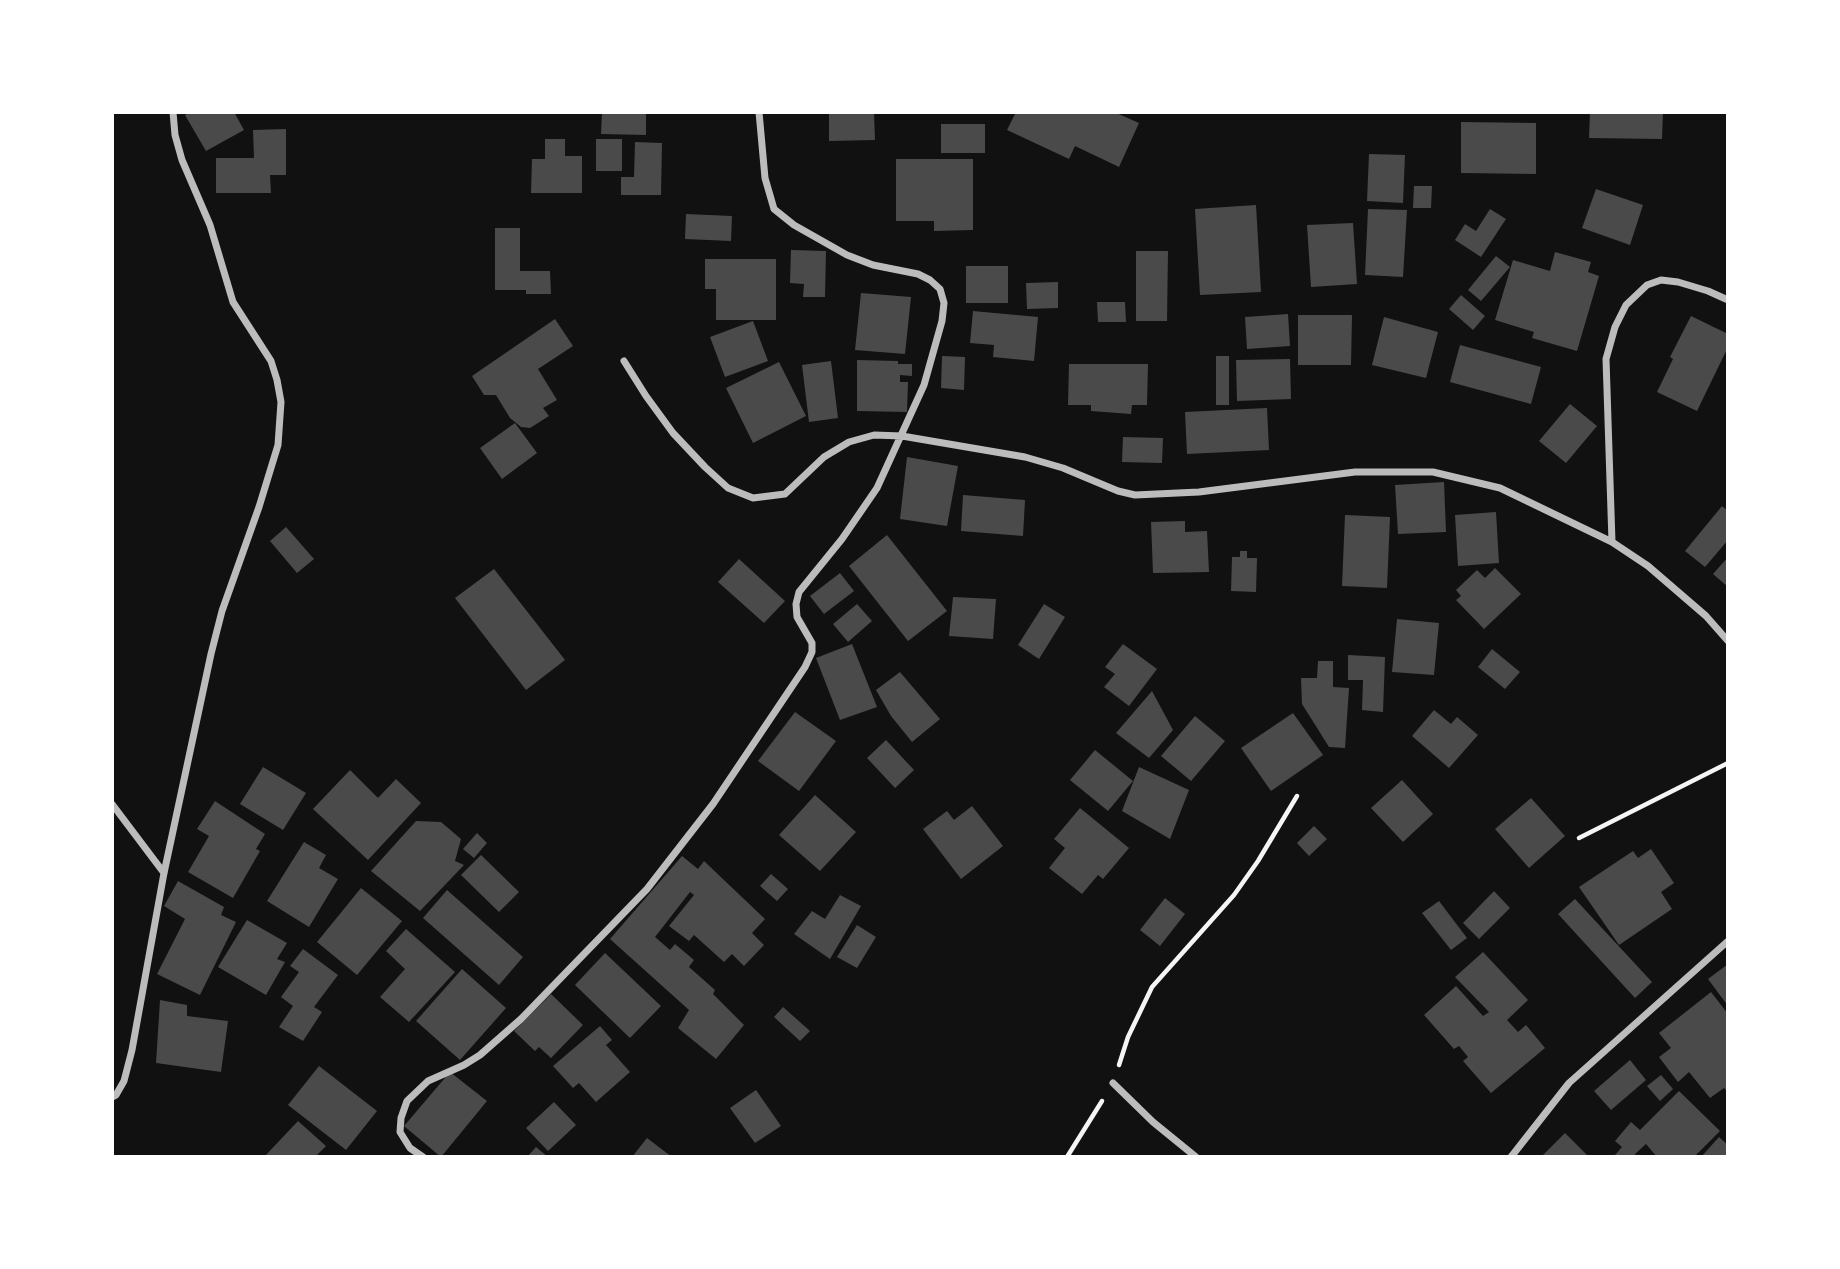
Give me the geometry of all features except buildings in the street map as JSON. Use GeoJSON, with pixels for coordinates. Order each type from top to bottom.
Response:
{"type":"FeatureCollection","features":[{"type":"Feature","properties":{"kind":"street"},"geometry":{"type":"LineString","coordinates":[[112,1097],[124,1081],[132,1050],[164,873],[222,611],[278,445],[281,402],[271,361],[233,302],[209,225],[174,135],[173,112]]}},
{"type":"Feature","properties":{"kind":"street"},"geometry":{"type":"LineString","coordinates":[[423,1157],[410,1148],[400,1132],[401,1118],[407,1101],[428,1081],[480,1055],[647,889],[713,804],[805,667],[812,652],[812,643],[797,617],[799,592],[861,514],[877,488],[924,385],[942,321],[943,296],[930,280],[918,274],[873,265],[847,255],[794,225],[774,209],[765,178],[758,112]]}},
{"type":"Feature","properties":{"kind":"street"},"geometry":{"type":"LineString","coordinates":[[1612,542],[1606,359],[1615,327],[1626,305],[1647,285],[1661,280],[1678,282],[1728,300]]}},
{"type":"Feature","properties":{"kind":"street"},"geometry":{"type":"LineString","coordinates":[[624,361],[673,433],[705,467],[728,488],[753,498],[785,494],[824,457],[849,442],[874,435],[902,436],[1026,457],[1135,495],[1199,492],[1355,472],[1433,472],[1500,488],[1612,542],[1648,566],[1706,615],[1728,641]]}},
{"type":"Feature","properties":{"kind":"street"},"geometry":{"type":"LineString","coordinates":[[112,804],[164,873]]}},
{"type":"Feature","properties":{"kind":"street"},"geometry":{"type":"LineString","coordinates":[[1510,1157],[1569,1083],[1728,941]]}},
{"type":"Feature","properties":{"kind":"street"},"geometry":{"type":"LineString","coordinates":[[1113,1083],[1153,1122],[1196,1157]]}},
{"type":"Feature","properties":{"kind":"path"},"geometry":{"type":"LineString","coordinates":[[1579,838],[1728,763]]}},
{"type":"Feature","properties":{"kind":"path"},"geometry":{"type":"LineString","coordinates":[[1067,1157],[1113,1083],[1128,1037],[1152,987],[1234,895],[1297,796]]}}]}
